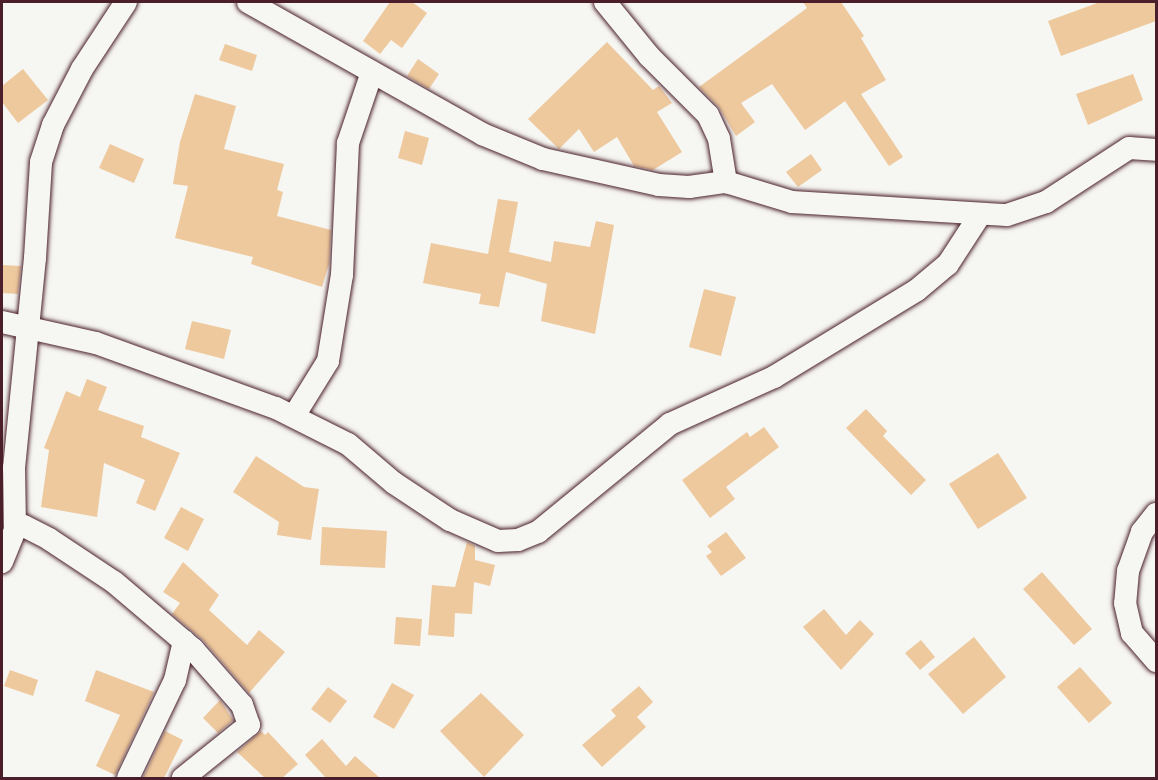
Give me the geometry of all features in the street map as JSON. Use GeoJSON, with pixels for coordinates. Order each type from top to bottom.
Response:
{"type":"FeatureCollection","features":[{"type":"Feature","properties":{"kind":"street"},"geometry":{"type":"LineString","coordinates":[[2,561],[15,529],[8,469],[35,258],[40,162],[53,124],[82,69],[126,2]]}},
{"type":"Feature","properties":{"kind":"street"},"geometry":{"type":"LineString","coordinates":[[248,2],[371,75],[482,134],[543,159],[659,185],[689,186],[726,182],[792,202],[1007,215],[1046,202],[1129,148],[1156,150]]}},
{"type":"Feature","properties":{"kind":"street"},"geometry":{"type":"LineString","coordinates":[[605,2],[649,56],[708,115],[719,139],[726,182]]}},
{"type":"Feature","properties":{"kind":"street"},"geometry":{"type":"LineString","coordinates":[[294,416],[328,361],[342,275],[348,143],[371,75]]}},
{"type":"Feature","properties":{"kind":"street"},"geometry":{"type":"LineString","coordinates":[[2,322],[96,343],[294,416],[348,444],[394,483],[450,520],[498,541],[518,540],[538,532],[670,424],[774,377],[917,290],[948,264],[980,215]]}},
{"type":"Feature","properties":{"kind":"street"},"geometry":{"type":"LineString","coordinates":[[1156,514],[1142,532],[1128,571],[1125,603],[1132,633],[1156,662]]}},
{"type":"Feature","properties":{"kind":"street"},"geometry":{"type":"LineString","coordinates":[[15,529],[24,526],[49,539],[114,582],[184,641],[226,684],[249,715],[249,725],[183,778]]}},
{"type":"Feature","properties":{"kind":"street"},"geometry":{"type":"LineString","coordinates":[[128,778],[175,680],[184,641]]}},
{"type":"Feature","properties":{"kind":"building"},"geometry":{"type":"Polygon","coordinates":[[[390,2],[412,2],[427,13],[402,48],[391,40],[380,54],[363,41],[390,2]]]}},
{"type":"Feature","properties":{"kind":"building"},"geometry":{"type":"Polygon","coordinates":[[[803,2],[841,2],[864,36],[861,38],[886,80],[861,94],[903,157],[889,166],[845,101],[805,130],[772,84],[741,103],[755,122],[736,136],[718,106],[699,87],[807,8],[803,2]]]}},
{"type":"Feature","properties":{"kind":"building"},"geometry":{"type":"Polygon","coordinates":[[[1100,2],[1156,2],[1156,21],[1061,56],[1048,21],[1100,2]]]}},
{"type":"Feature","properties":{"kind":"building"},"geometry":{"type":"Polygon","coordinates":[[[607,42],[653,90],[659,86],[672,103],[657,112],[682,152],[653,170],[634,166],[617,137],[594,152],[579,129],[559,149],[528,119],[607,42]]]}},
{"type":"Feature","properties":{"kind":"building"},"geometry":{"type":"Polygon","coordinates":[[[225,44],[257,55],[252,71],[219,60],[225,44]]]}},
{"type":"Feature","properties":{"kind":"building"},"geometry":{"type":"Polygon","coordinates":[[[418,59],[439,74],[429,89],[407,76],[418,59]]]}},
{"type":"Feature","properties":{"kind":"building"},"geometry":{"type":"Polygon","coordinates":[[[23,69],[48,100],[18,123],[2,102],[2,86],[23,69]]]}},
{"type":"Feature","properties":{"kind":"building"},"geometry":{"type":"Polygon","coordinates":[[[1133,74],[1143,100],[1088,125],[1076,94],[1133,74]]]}},
{"type":"Feature","properties":{"kind":"building"},"geometry":{"type":"Polygon","coordinates":[[[195,94],[236,106],[224,149],[284,164],[277,190],[283,192],[277,216],[331,230],[329,264],[322,287],[251,264],[253,257],[175,238],[188,186],[173,184],[180,142],[195,94]]]}},
{"type":"Feature","properties":{"kind":"building"},"geometry":{"type":"Polygon","coordinates":[[[405,131],[429,138],[422,165],[398,158],[405,131]]]}},
{"type":"Feature","properties":{"kind":"building"},"geometry":{"type":"Polygon","coordinates":[[[110,144],[144,159],[134,183],[99,168],[110,144]]]}},
{"type":"Feature","properties":{"kind":"building"},"geometry":{"type":"Polygon","coordinates":[[[811,154],[822,170],[798,187],[786,172],[811,154]]]}},
{"type":"Feature","properties":{"kind":"building"},"geometry":{"type":"Polygon","coordinates":[[[498,199],[518,202],[509,252],[551,262],[554,241],[590,247],[596,221],[614,225],[595,334],[541,321],[547,284],[506,272],[499,307],[479,304],[481,294],[423,283],[431,243],[488,254],[498,199]]]}},
{"type":"Feature","properties":{"kind":"building"},"geometry":{"type":"Polygon","coordinates":[[[3,265],[21,266],[18,294],[2,293],[3,265]]]}},
{"type":"Feature","properties":{"kind":"building"},"geometry":{"type":"Polygon","coordinates":[[[704,289],[736,297],[721,356],[689,347],[704,289]]]}},
{"type":"Feature","properties":{"kind":"building"},"geometry":{"type":"Polygon","coordinates":[[[192,321],[231,330],[224,359],[185,349],[192,321]]]}},
{"type":"Feature","properties":{"kind":"building"},"geometry":{"type":"Polygon","coordinates":[[[87,379],[107,387],[98,410],[144,426],[141,437],[180,453],[155,511],[136,503],[145,480],[104,463],[97,517],[41,507],[49,450],[44,448],[66,391],[80,397],[87,379]]]}},
{"type":"Feature","properties":{"kind":"building"},"geometry":{"type":"Polygon","coordinates":[[[866,409],[887,431],[883,436],[926,480],[911,495],[846,428],[866,409]]]}},
{"type":"Feature","properties":{"kind":"building"},"geometry":{"type":"Polygon","coordinates":[[[764,427],[779,447],[726,487],[735,499],[710,518],[682,480],[747,432],[750,437],[764,427]]]}},
{"type":"Feature","properties":{"kind":"building"},"geometry":{"type":"Polygon","coordinates":[[[998,453],[1027,498],[978,529],[949,484],[998,453]]]}},
{"type":"Feature","properties":{"kind":"building"},"geometry":{"type":"Polygon","coordinates":[[[256,456],[304,487],[319,489],[311,540],[277,535],[279,522],[233,492],[256,456]]]}},
{"type":"Feature","properties":{"kind":"building"},"geometry":{"type":"Polygon","coordinates":[[[181,507],[204,519],[188,551],[164,538],[181,507]]]}},
{"type":"Feature","properties":{"kind":"building"},"geometry":{"type":"Polygon","coordinates":[[[322,527],[387,531],[385,568],[320,565],[322,527]]]}},
{"type":"Feature","properties":{"kind":"building"},"geometry":{"type":"Polygon","coordinates":[[[726,532],[746,558],[721,576],[706,556],[712,552],[707,546],[726,532]]]}},
{"type":"Feature","properties":{"kind":"building"},"geometry":{"type":"Polygon","coordinates":[[[467,542],[475,546],[475,560],[495,565],[490,586],[474,582],[472,614],[455,613],[454,637],[428,635],[432,585],[455,587],[467,542]]]}},
{"type":"Feature","properties":{"kind":"building"},"geometry":{"type":"Polygon","coordinates":[[[183,562],[219,595],[209,610],[247,645],[259,630],[285,652],[249,693],[203,640],[172,614],[180,603],[163,592],[183,562]]]}},
{"type":"Feature","properties":{"kind":"building"},"geometry":{"type":"Polygon","coordinates":[[[1042,572],[1092,629],[1074,645],[1023,589],[1042,572]]]}},
{"type":"Feature","properties":{"kind":"building"},"geometry":{"type":"Polygon","coordinates":[[[824,609],[846,635],[860,620],[874,634],[841,670],[803,627],[824,609]]]}},
{"type":"Feature","properties":{"kind":"building"},"geometry":{"type":"Polygon","coordinates":[[[396,617],[422,619],[420,646],[394,644],[396,617]]]}},
{"type":"Feature","properties":{"kind":"building"},"geometry":{"type":"Polygon","coordinates":[[[974,637],[1006,677],[963,714],[928,674],[974,637]]]}},
{"type":"Feature","properties":{"kind":"building"},"geometry":{"type":"Polygon","coordinates":[[[921,640],[935,657],[920,670],[905,653],[921,640]]]}},
{"type":"Feature","properties":{"kind":"building"},"geometry":{"type":"Polygon","coordinates":[[[1080,667],[1112,703],[1089,723],[1057,687],[1080,667]]]}},
{"type":"Feature","properties":{"kind":"building"},"geometry":{"type":"Polygon","coordinates":[[[10,670],[38,680],[33,696],[4,686],[10,670]]]}},
{"type":"Feature","properties":{"kind":"building"},"geometry":{"type":"Polygon","coordinates":[[[96,670],[154,692],[115,775],[96,766],[120,715],[85,701],[96,670]]]}},
{"type":"Feature","properties":{"kind":"building"},"geometry":{"type":"Polygon","coordinates":[[[392,683],[414,695],[394,729],[373,717],[392,683]]]}},
{"type":"Feature","properties":{"kind":"building"},"geometry":{"type":"Polygon","coordinates":[[[639,686],[653,702],[637,717],[646,727],[602,767],[582,745],[616,716],[611,710],[639,686]]]}},
{"type":"Feature","properties":{"kind":"building"},"geometry":{"type":"Polygon","coordinates":[[[328,687],[347,701],[330,723],[311,709],[328,687]]]}},
{"type":"Feature","properties":{"kind":"building"},"geometry":{"type":"Polygon","coordinates":[[[481,693],[524,735],[484,777],[440,731],[481,693]]]}},
{"type":"Feature","properties":{"kind":"building"},"geometry":{"type":"Polygon","coordinates":[[[220,700],[233,720],[218,733],[203,718],[220,700]]]}},
{"type":"Feature","properties":{"kind":"building"},"geometry":{"type":"Polygon","coordinates":[[[165,731],[183,740],[164,778],[143,778],[165,731]]]}},
{"type":"Feature","properties":{"kind":"building"},"geometry":{"type":"Polygon","coordinates":[[[261,731],[265,735],[268,732],[298,764],[282,778],[265,778],[237,752],[261,731]]]}},
{"type":"Feature","properties":{"kind":"building"},"geometry":{"type":"Polygon","coordinates":[[[322,739],[346,766],[355,756],[380,778],[326,778],[305,755],[322,739]]]}}]}
